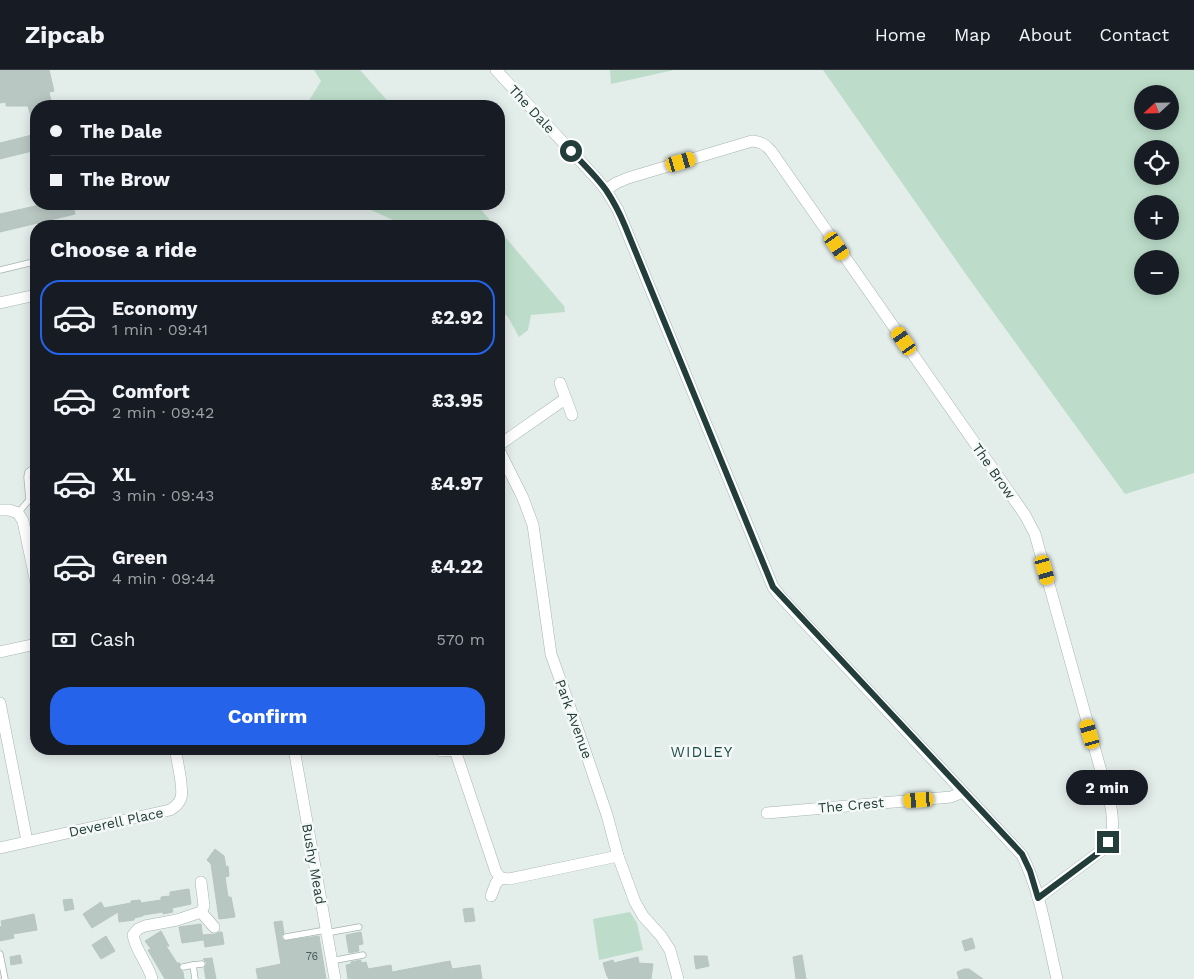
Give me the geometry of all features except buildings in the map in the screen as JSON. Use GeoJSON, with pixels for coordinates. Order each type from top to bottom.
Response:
{"type":"FeatureCollection","features":[{"type":"Feature","properties":{"kind":"street","name":"The Dale"},"geometry":{"type":"LineString","coordinates":[[496,70],[596,178],[618,210],[773,587],[1022,854],[1030,871],[1038,898]]}},
{"type":"Feature","properties":{"kind":"street","name":"The Brow"},"geometry":{"type":"LineString","coordinates":[[606,190],[628,178],[752,142],[760,142],[766,145],[1025,515],[1035,534],[1108,798],[1113,824],[1112,834],[1101,851],[1038,898]]}},
{"type":"Feature","properties":{"kind":"street"},"geometry":{"type":"LineString","coordinates":[[0,303],[30,296]]}},
{"type":"Feature","properties":{"kind":"street"},"geometry":{"type":"LineString","coordinates":[[560,383],[572,415]]}},
{"type":"Feature","properties":{"kind":"street"},"geometry":{"type":"LineString","coordinates":[[505,441],[565,399]]}},
{"type":"Feature","properties":{"kind":"street","name":"Park Avenue"},"geometry":{"type":"LineString","coordinates":[[505,462],[523,498],[533,525],[551,654],[607,815],[618,856],[635,902],[643,916],[661,936],[670,950],[678,979]]}},
{"type":"Feature","properties":{"kind":"street"},"geometry":{"type":"LineString","coordinates":[[0,510],[9,510],[20,517],[30,534]]}},
{"type":"Feature","properties":{"kind":"street"},"geometry":{"type":"LineString","coordinates":[[0,652],[30,645]]}},
{"type":"Feature","properties":{"kind":"street"},"geometry":{"type":"LineString","coordinates":[[0,703],[27,841]]}},
{"type":"Feature","properties":{"kind":"street","name":"Deverell Place"},"geometry":{"type":"LineString","coordinates":[[0,848],[170,810],[177,805],[181,798],[182,790],[176,755]]}},
{"type":"Feature","properties":{"kind":"street","name":"Bushy Mead"},"geometry":{"type":"LineString","coordinates":[[295,755],[335,979]]}},
{"type":"Feature","properties":{"kind":"street"},"geometry":{"type":"LineString","coordinates":[[457,755],[496,872],[501,878],[509,879],[618,856]]}},
{"type":"Feature","properties":{"kind":"street","name":"The Crest"},"geometry":{"type":"LineString","coordinates":[[767,813],[951,797],[964,792]]}},
{"type":"Feature","properties":{"kind":"street"},"geometry":{"type":"LineString","coordinates":[[491,896],[496,882],[501,878]]}},
{"type":"Feature","properties":{"kind":"street"},"geometry":{"type":"LineString","coordinates":[[152,979],[134,944],[133,935],[138,929],[145,926],[176,920],[201,912],[204,906],[201,882]]}},
{"type":"Feature","properties":{"kind":"street"},"geometry":{"type":"LineString","coordinates":[[1038,898],[1057,979]]}},
{"type":"Feature","properties":{"kind":"street"},"geometry":{"type":"LineString","coordinates":[[201,912],[214,927]]}},
{"type":"Feature","properties":{"kind":"lane"},"geometry":{"type":"LineString","coordinates":[[0,270],[30,263]]}},
{"type":"Feature","properties":{"kind":"lane"},"geometry":{"type":"LineString","coordinates":[[20,517],[29,500],[27,477],[30,470]]}},
{"type":"Feature","properties":{"kind":"lane"},"geometry":{"type":"LineString","coordinates":[[286,937],[359,927]]}},
{"type":"Feature","properties":{"kind":"lane"},"geometry":{"type":"LineString","coordinates":[[0,954],[5,979]]}},
{"type":"Feature","properties":{"kind":"lane"},"geometry":{"type":"LineString","coordinates":[[332,961],[363,955]]}},
{"type":"Feature","properties":{"kind":"lane"},"geometry":{"type":"LineString","coordinates":[[184,966],[202,964]]}},
{"type":"Feature","properties":{"kind":"lane"},"geometry":{"type":"LineString","coordinates":[[193,965],[195,979]]}},
{"type":"Feature","properties":{"kind":"green space"},"geometry":{"type":"Polygon","coordinates":[[[314,70],[360,70],[387,100],[310,100],[321,81],[314,70]]]}},
{"type":"Feature","properties":{"kind":"green space"},"geometry":{"type":"Polygon","coordinates":[[[610,70],[674,70],[611,84],[610,70]]]}},
{"type":"Feature","properties":{"kind":"green space"},"geometry":{"type":"Polygon","coordinates":[[[823,70],[1194,70],[1194,473],[1125,494],[970,280],[823,70]]]}},
{"type":"Feature","properties":{"kind":"green space"},"geometry":{"type":"Polygon","coordinates":[[[371,210],[481,210],[490,220],[393,220],[371,210]]]}},
{"type":"Feature","properties":{"kind":"green space"},"geometry":{"type":"Polygon","coordinates":[[[505,237],[564,306],[565,312],[531,315],[528,330],[519,337],[505,314],[505,237]]]}},
{"type":"Feature","properties":{"kind":"green space"},"geometry":{"type":"Polygon","coordinates":[[[630,912],[637,923],[643,950],[599,960],[593,919],[630,912]]]}},
{"type":"Feature","properties":{"kind":"district","name":"WIDLEY"},"geometry":{"type":"Point","coordinates":[702,752]}},
{"type":"Feature","properties":{"kind":"route"},"geometry":{"type":"LineString","coordinates":[[571,151],[606,190],[618,210],[773,587],[1022,854],[1030,871],[1038,898],[1101,851],[1108,842]]}}]}
